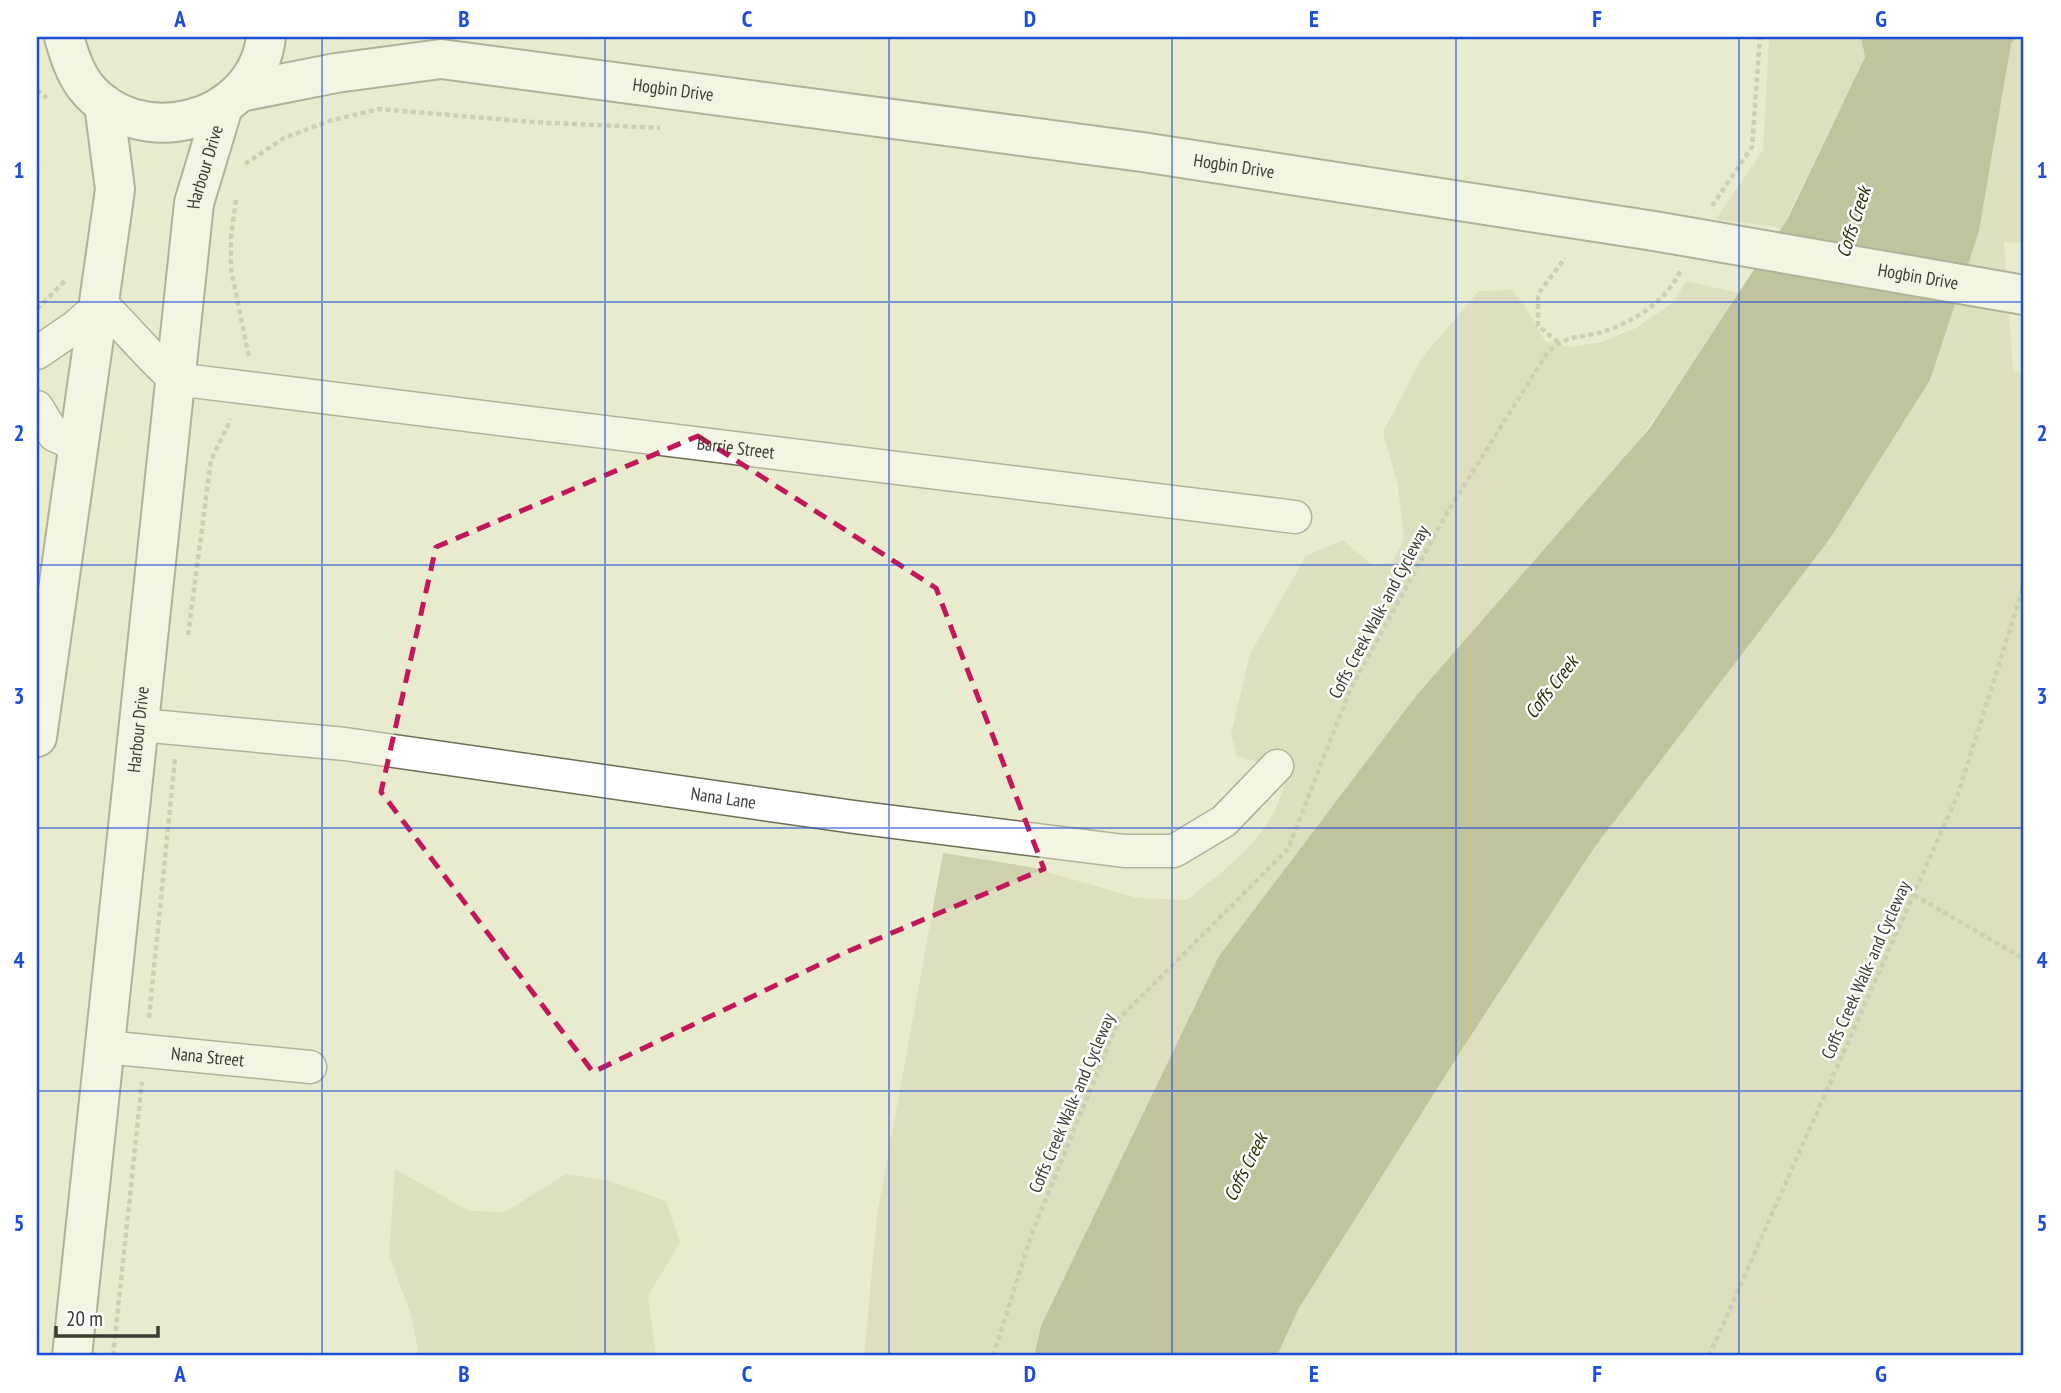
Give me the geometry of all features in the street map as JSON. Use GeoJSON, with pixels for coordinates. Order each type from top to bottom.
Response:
{"type":"FeatureCollection","features":[{"type":"Feature","properties":{"kind":"main road","name":"Harbour Drive"},"geometry":{"type":"LineString","coordinates":[[72,1356],[194,203],[231,99],[257,68],[266,37]]}},
{"type":"Feature","properties":{"kind":"main road","name":"Hogbin Drive"},"geometry":{"type":"LineString","coordinates":[[388,37],[441,59],[1142,152],[1654,231],[2024,295]]}},
{"type":"Feature","properties":{"kind":"main road"},"geometry":{"type":"LineString","coordinates":[[37,53],[68,51],[86,86],[104,104],[115,189],[101,304],[37,737]]}},
{"type":"Feature","properties":{"kind":"main road","name":"Hogbin Drive"},"geometry":{"type":"LineString","coordinates":[[104,104],[132,118],[163,124],[194,120],[231,99],[336,73],[441,59]]}},
{"type":"Feature","properties":{"kind":"street"},"geometry":{"type":"LineString","coordinates":[[37,353],[75,327],[101,304],[175,379]]}},
{"type":"Feature","properties":{"kind":"street","name":"Barrie Street"},"geometry":{"type":"LineString","coordinates":[[175,379],[241,385],[1295,517]]}},
{"type":"Feature","properties":{"kind":"street"},"geometry":{"type":"LineString","coordinates":[[37,407],[54,435],[79,446]]}},
{"type":"Feature","properties":{"kind":"street","name":"Nana Lane"},"geometry":{"type":"LineString","coordinates":[[139,725],[345,744],[785,808],[1124,851],[1174,852],[1224,821],[1277,765]]}},
{"type":"Feature","properties":{"kind":"street","name":"Nana Street"},"geometry":{"type":"LineString","coordinates":[[105,1046],[310,1068]]}},
{"type":"Feature","properties":{"kind":"path"},"geometry":{"type":"LineString","coordinates":[[1710,210],[1752,147],[1760,37]]}},
{"type":"Feature","properties":{"kind":"path"},"geometry":{"type":"LineString","coordinates":[[37,90],[53,105]]}},
{"type":"Feature","properties":{"kind":"path"},"geometry":{"type":"LineString","coordinates":[[243,173],[245,164],[284,138],[329,121],[379,109],[532,122],[671,128]]}},
{"type":"Feature","properties":{"kind":"path"},"geometry":{"type":"LineString","coordinates":[[186,649],[211,460],[230,422],[249,357],[231,269],[231,237],[237,193]]}},
{"type":"Feature","properties":{"kind":"path"},"geometry":{"type":"LineString","coordinates":[[1552,255],[1565,258],[1538,294],[1538,326],[1558,342],[1610,330],[1664,298],[1684,263]]}},
{"type":"Feature","properties":{"kind":"path"},"geometry":{"type":"LineString","coordinates":[[37,309],[67,279]]}},
{"type":"Feature","properties":{"kind":"path","name":"Coffs Creek Walk- and Cycleway"},"geometry":{"type":"LineString","coordinates":[[993,1356],[1032,1233],[1119,1019],[1288,849],[1350,690],[1448,511],[1558,342]]}},
{"type":"Feature","properties":{"kind":"path","name":"Coffs Creek Walk- and Cycleway"},"geometry":{"type":"LineString","coordinates":[[1709,1356],[1958,794],[2024,585]]}},
{"type":"Feature","properties":{"kind":"path"},"geometry":{"type":"LineString","coordinates":[[113,1356],[179,729]]}},
{"type":"Feature","properties":{"kind":"path"},"geometry":{"type":"LineString","coordinates":[[1914,895],[2024,959]]}},
{"type":"Feature","properties":{"kind":"highlighted area"},"geometry":{"type":"Polygon","coordinates":[[[698,436],[936,588],[1044,869],[844,953],[593,1072],[381,792],[436,547],[698,436]]]}},
{"type":"Feature","properties":{"kind":"shaded area"},"geometry":{"type":"Polygon","coordinates":[[[1769,37],[1861,37],[1865,57],[1782,228],[1716,219],[1763,150],[1769,37]]]}},
{"type":"Feature","properties":{"kind":"shaded area"},"geometry":{"type":"Polygon","coordinates":[[[2016,37],[2024,37],[2024,244],[2004,241],[2013,371],[2024,374],[2024,1356],[1277,1356],[1299,1308],[1464,1046],[1594,848],[1829,540],[1979,231],[2011,44],[2016,37]]]}},
{"type":"Feature","properties":{"kind":"shaded area"},"geometry":{"type":"Polygon","coordinates":[[[1686,281],[1739,293],[1041,1326],[1034,1356],[864,1356],[877,1216],[943,853],[1030,867],[1137,898],[1187,900],[1250,845],[1274,813],[1282,793],[1287,771],[1237,756],[1231,734],[1250,654],[1306,556],[1343,540],[1372,565],[1392,563],[1404,539],[1398,486],[1383,432],[1421,359],[1479,291],[1511,290],[1523,303],[1545,341],[1570,347],[1602,342],[1636,328],[1674,302],[1686,281]]]}},
{"type":"Feature","properties":{"kind":"shaded area"},"geometry":{"type":"Polygon","coordinates":[[[395,1169],[469,1211],[505,1212],[566,1174],[610,1181],[666,1201],[680,1243],[648,1296],[656,1356],[419,1356],[411,1315],[389,1255],[395,1169]]]}},
{"type":"Feature","properties":{"kind":"water","name":"Coffs Creek"},"geometry":{"type":"Polygon","coordinates":[[[1861,37],[2016,37],[2011,44],[1979,231],[1930,380],[1829,540],[1594,848],[1464,1046],[1299,1308],[1277,1356],[1034,1356],[1041,1326],[1219,956],[1416,696],[1649,429],[1788,218],[1865,57],[1861,37]]]}}]}
